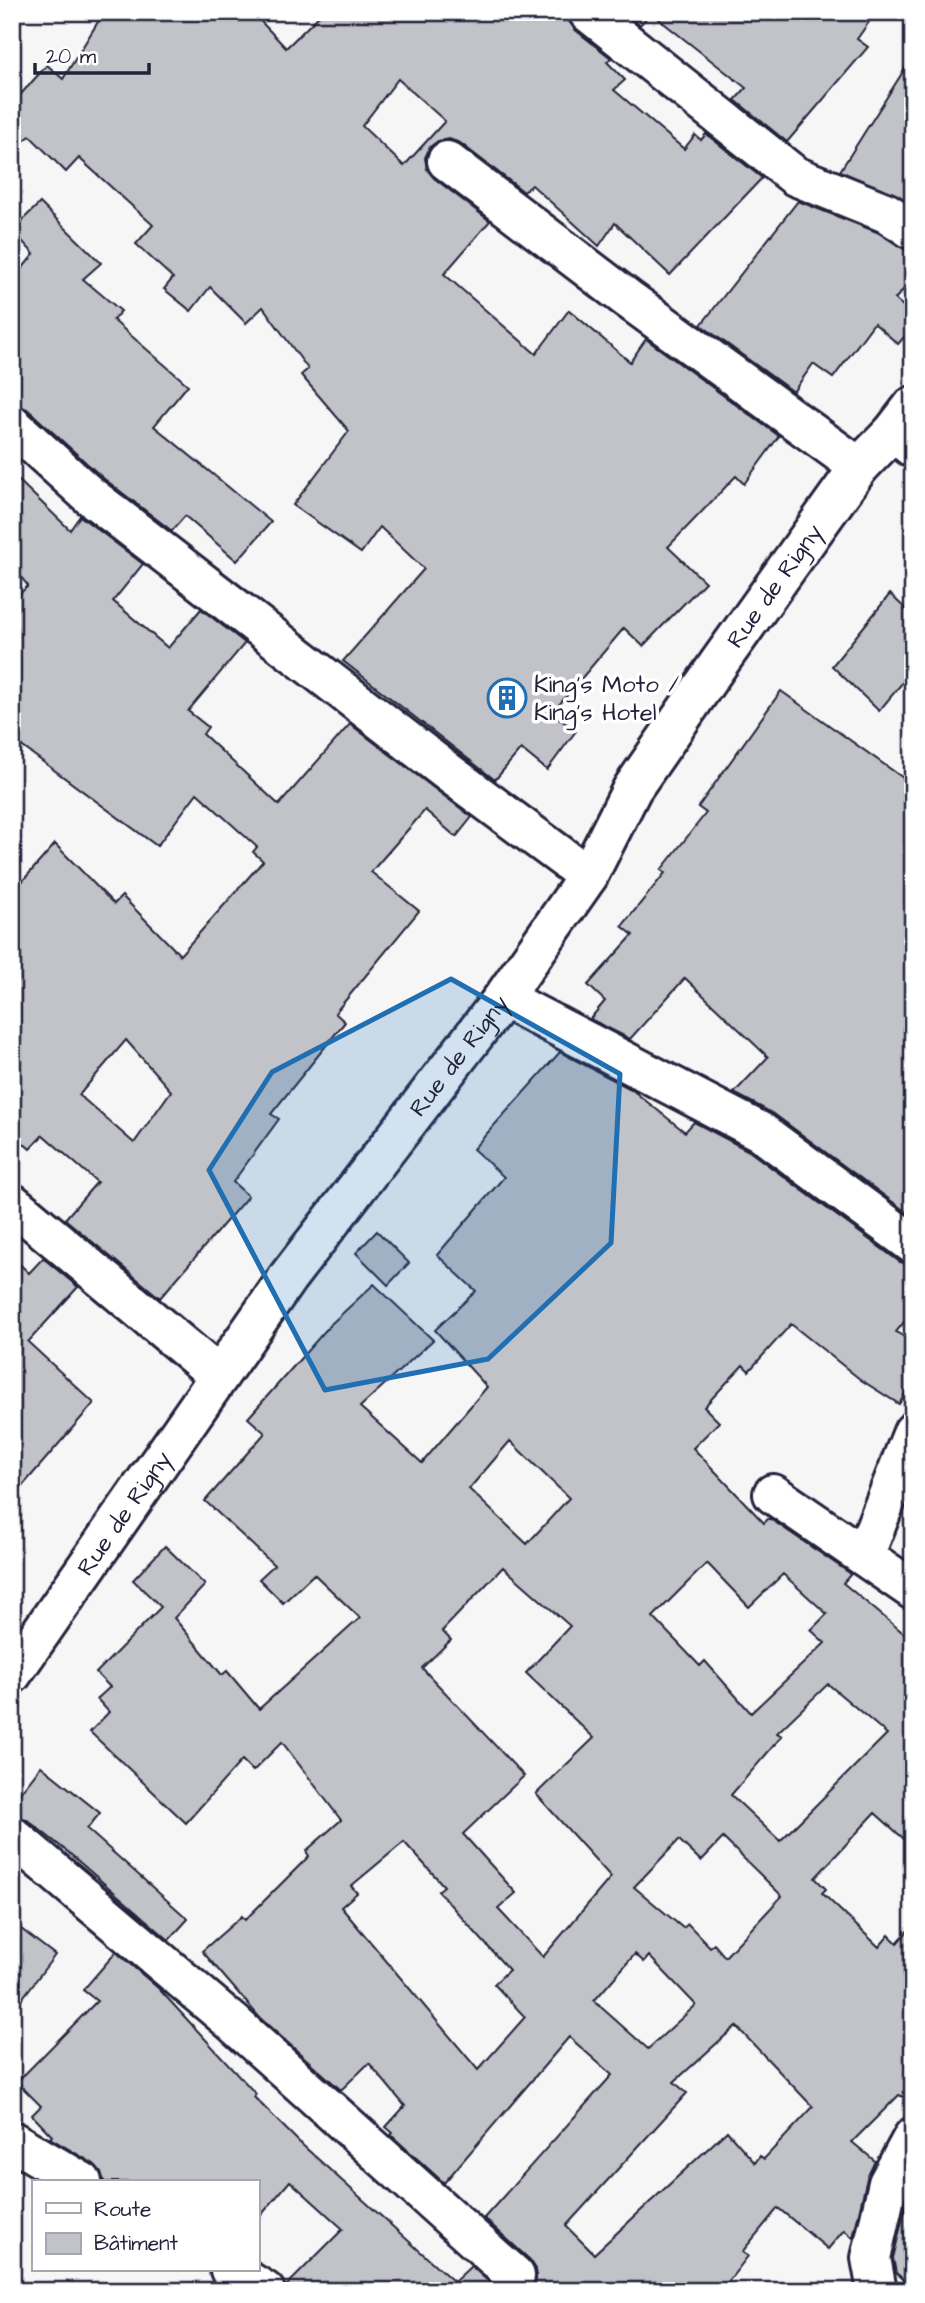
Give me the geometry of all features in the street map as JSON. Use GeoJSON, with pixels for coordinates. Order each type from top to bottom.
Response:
{"type":"FeatureCollection","features":[{"type":"Feature","properties":{"kind":"street"},"geometry":{"type":"LineString","coordinates":[[588,12],[795,176],[887,213],[913,230]]}},
{"type":"Feature","properties":{"kind":"street"},"geometry":{"type":"LineString","coordinates":[[447,161],[628,299],[859,467]]}},
{"type":"Feature","properties":{"kind":"street"},"geometry":{"type":"LineString","coordinates":[[12,425],[89,495],[449,773],[588,876]]}},
{"type":"Feature","properties":{"kind":"street","name":"Rue de Rigny"},"geometry":{"type":"LineString","coordinates":[[12,1674],[288,1277],[503,998],[588,876],[632,789],[859,467],[906,429]]}},
{"type":"Feature","properties":{"kind":"street"},"geometry":{"type":"LineString","coordinates":[[503,998],[761,1132],[913,1244]]}},
{"type":"Feature","properties":{"kind":"street"},"geometry":{"type":"LineString","coordinates":[[12,1203],[219,1376]]}},
{"type":"Feature","properties":{"kind":"street"},"geometry":{"type":"LineString","coordinates":[[864,1556],[913,1432]]}},
{"type":"Feature","properties":{"kind":"street"},"geometry":{"type":"LineString","coordinates":[[773,1494],[913,1590]]}},
{"type":"Feature","properties":{"kind":"street"},"geometry":{"type":"LineString","coordinates":[[12,1836],[231,2021],[515,2276]]}},
{"type":"Feature","properties":{"kind":"street"},"geometry":{"type":"LineString","coordinates":[[877,2291],[871,2258],[888,2183],[913,2137]]}},
{"type":"Feature","properties":{"kind":"street"},"geometry":{"type":"LineString","coordinates":[[12,2141],[79,2180]]}},
{"type":"Feature","properties":{"kind":"street"},"geometry":{"type":"LineString","coordinates":[[233,2272],[265,2291]]}},
{"type":"Feature","properties":{"kind":"highlighted area"},"geometry":{"type":"Polygon","coordinates":[[[451,979],[620,1074],[611,1243],[488,1359],[325,1390],[209,1170],[272,1072],[451,979]]]}},
{"type":"Feature","properties":{"kind":"building"},"geometry":{"type":"Polygon","coordinates":[[[104,12],[252,12],[286,48],[323,12],[567,12],[574,29],[611,58],[607,62],[625,80],[614,90],[684,149],[695,135],[701,140],[706,134],[762,178],[670,275],[615,223],[599,246],[532,185],[524,192],[460,143],[449,139],[438,141],[430,147],[425,158],[427,169],[434,178],[490,221],[444,274],[536,354],[569,310],[630,362],[646,339],[779,436],[744,484],[736,476],[668,547],[705,582],[643,646],[624,628],[552,713],[576,731],[547,770],[521,749],[495,780],[343,661],[424,569],[380,527],[361,553],[293,505],[349,431],[301,375],[308,369],[263,307],[246,323],[210,287],[191,311],[164,289],[173,278],[136,244],[153,225],[79,158],[66,172],[30,136],[12,150],[12,104],[47,65],[63,79],[104,12]],[[398,79],[362,126],[404,166],[445,121],[398,79]]]}},
{"type":"Feature","properties":{"kind":"building"},"geometry":{"type":"Polygon","coordinates":[[[624,12],[876,12],[857,39],[868,47],[787,142],[735,100],[746,88],[651,13],[640,25],[624,12]]]}},
{"type":"Feature","properties":{"kind":"building"},"geometry":{"type":"Polygon","coordinates":[[[913,56],[913,193],[908,201],[840,171],[913,56]]]}},
{"type":"Feature","properties":{"kind":"building"},"geometry":{"type":"Polygon","coordinates":[[[798,201],[877,232],[913,253],[913,279],[895,299],[913,315],[913,327],[898,344],[874,323],[833,378],[813,364],[793,392],[701,325],[798,201]]]}},
{"type":"Feature","properties":{"kind":"building"},"geometry":{"type":"Polygon","coordinates":[[[40,203],[101,263],[83,279],[121,311],[113,320],[188,385],[154,426],[271,522],[237,561],[185,516],[172,531],[103,478],[27,409],[12,404],[12,281],[34,254],[12,230],[40,203]]]}},
{"type":"Feature","properties":{"kind":"building"},"geometry":{"type":"Polygon","coordinates":[[[12,474],[70,530],[80,516],[143,564],[113,601],[168,648],[201,609],[245,643],[188,711],[208,727],[203,734],[279,805],[350,724],[472,817],[456,837],[425,810],[371,872],[419,911],[335,1013],[345,1022],[271,1114],[279,1119],[233,1182],[248,1196],[160,1298],[65,1219],[97,1182],[43,1135],[30,1149],[12,1133],[12,893],[55,844],[114,904],[122,896],[180,955],[263,861],[253,852],[257,847],[197,793],[157,846],[12,739],[12,601],[28,586],[12,566],[12,474]],[[126,1040],[79,1095],[134,1143],[171,1091],[126,1040]]]}},
{"type":"Feature","properties":{"kind":"building"},"geometry":{"type":"Polygon","coordinates":[[[890,594],[913,616],[913,670],[879,711],[832,666],[890,594]]]}},
{"type":"Feature","properties":{"kind":"building"},"geometry":{"type":"Polygon","coordinates":[[[781,691],[913,785],[913,1217],[774,1114],[734,1093],[768,1057],[685,978],[630,1039],[590,1019],[605,1001],[588,985],[633,935],[622,926],[665,873],[661,870],[706,813],[698,807],[781,691]]]}},
{"type":"Feature","properties":{"kind":"building"},"geometry":{"type":"Polygon","coordinates":[[[560,1052],[631,1089],[685,1132],[694,1122],[749,1151],[900,1262],[913,1265],[913,1311],[896,1332],[913,1342],[913,1381],[899,1404],[861,1380],[791,1324],[749,1371],[743,1365],[704,1407],[719,1422],[693,1448],[764,1523],[769,1518],[851,1574],[843,1583],[913,1641],[913,1847],[875,1813],[815,1878],[826,1889],[822,1893],[879,1947],[889,1935],[897,1943],[913,1925],[913,2101],[899,2095],[852,2142],[875,2161],[867,2178],[853,2238],[844,2230],[828,2249],[778,2208],[742,2252],[748,2256],[721,2291],[531,2291],[536,2280],[536,2269],[530,2260],[484,2218],[612,2075],[569,2037],[444,2183],[391,2135],[393,2133],[386,2127],[405,2106],[369,2063],[341,2090],[260,2018],[202,1951],[242,1916],[245,1920],[309,1856],[306,1851],[341,1820],[282,1742],[253,1771],[242,1760],[186,1823],[90,1732],[109,1712],[97,1699],[110,1687],[96,1673],[161,1607],[133,1580],[165,1546],[205,1585],[174,1618],[222,1675],[227,1671],[259,1709],[360,1618],[314,1574],[283,1603],[259,1579],[274,1565],[205,1501],[265,1433],[248,1418],[331,1324],[374,1284],[433,1340],[360,1407],[422,1463],[487,1387],[435,1330],[476,1291],[437,1255],[504,1177],[473,1149],[560,1052]],[[510,1441],[469,1489],[527,1544],[569,1498],[510,1441]],[[707,1563],[653,1617],[700,1666],[705,1661],[751,1713],[825,1643],[811,1630],[827,1614],[783,1574],[749,1607],[707,1563]],[[503,1567],[442,1631],[451,1640],[422,1668],[524,1776],[463,1834],[516,1893],[498,1909],[543,1957],[611,1877],[536,1794],[594,1738],[526,1673],[570,1626],[503,1567]],[[828,1684],[777,1733],[782,1736],[731,1795],[780,1841],[887,1734],[828,1684]],[[723,1838],[701,1861],[679,1840],[634,1887],[683,1928],[688,1924],[710,1947],[714,1944],[725,1957],[782,1896],[723,1838]],[[404,1842],[351,1886],[357,1893],[341,1907],[478,2070],[525,2017],[494,1984],[509,1970],[438,1891],[444,1886],[404,1842]],[[635,1954],[594,2001],[648,2049],[696,2005],[649,1956],[644,1962],[635,1954]],[[736,2026],[674,2082],[687,2093],[566,2226],[594,2254],[727,2131],[755,2163],[760,2156],[764,2159],[813,2107],[736,2026]]]}},
{"type":"Feature","properties":{"kind":"building"},"geometry":{"type":"Polygon","coordinates":[[[377,1231],[409,1263],[388,1285],[356,1253],[377,1231]]]}},
{"type":"Feature","properties":{"kind":"building"},"geometry":{"type":"Polygon","coordinates":[[[12,1257],[29,1273],[43,1258],[78,1287],[28,1342],[94,1403],[12,1498],[12,1257]]]}},
{"type":"Feature","properties":{"kind":"building"},"geometry":{"type":"Polygon","coordinates":[[[41,1766],[100,1813],[87,1829],[188,1919],[169,1940],[69,1853],[26,1819],[12,1815],[12,1803],[41,1766]]]}},
{"type":"Feature","properties":{"kind":"building"},"geometry":{"type":"Polygon","coordinates":[[[12,1922],[55,1955],[12,2012],[12,1922]]]}},
{"type":"Feature","properties":{"kind":"building"},"geometry":{"type":"Polygon","coordinates":[[[116,1952],[158,1988],[256,2094],[254,2097],[299,2142],[454,2282],[471,2266],[499,2291],[287,2291],[286,2286],[343,2229],[290,2181],[259,2218],[259,2180],[103,2180],[94,2164],[50,2138],[52,2136],[32,2115],[41,2106],[17,2082],[97,2001],[83,1990],[116,1952]]]}},
{"type":"Feature","properties":{"kind":"building"},"geometry":{"type":"Polygon","coordinates":[[[910,2189],[913,2192],[913,2287],[896,2273],[893,2258],[910,2189]]]}},
{"type":"Feature","properties":{"kind":"place","name":"King's Moto / King's Hotel"},"geometry":{"type":"Point","coordinates":[507,698]}}]}
